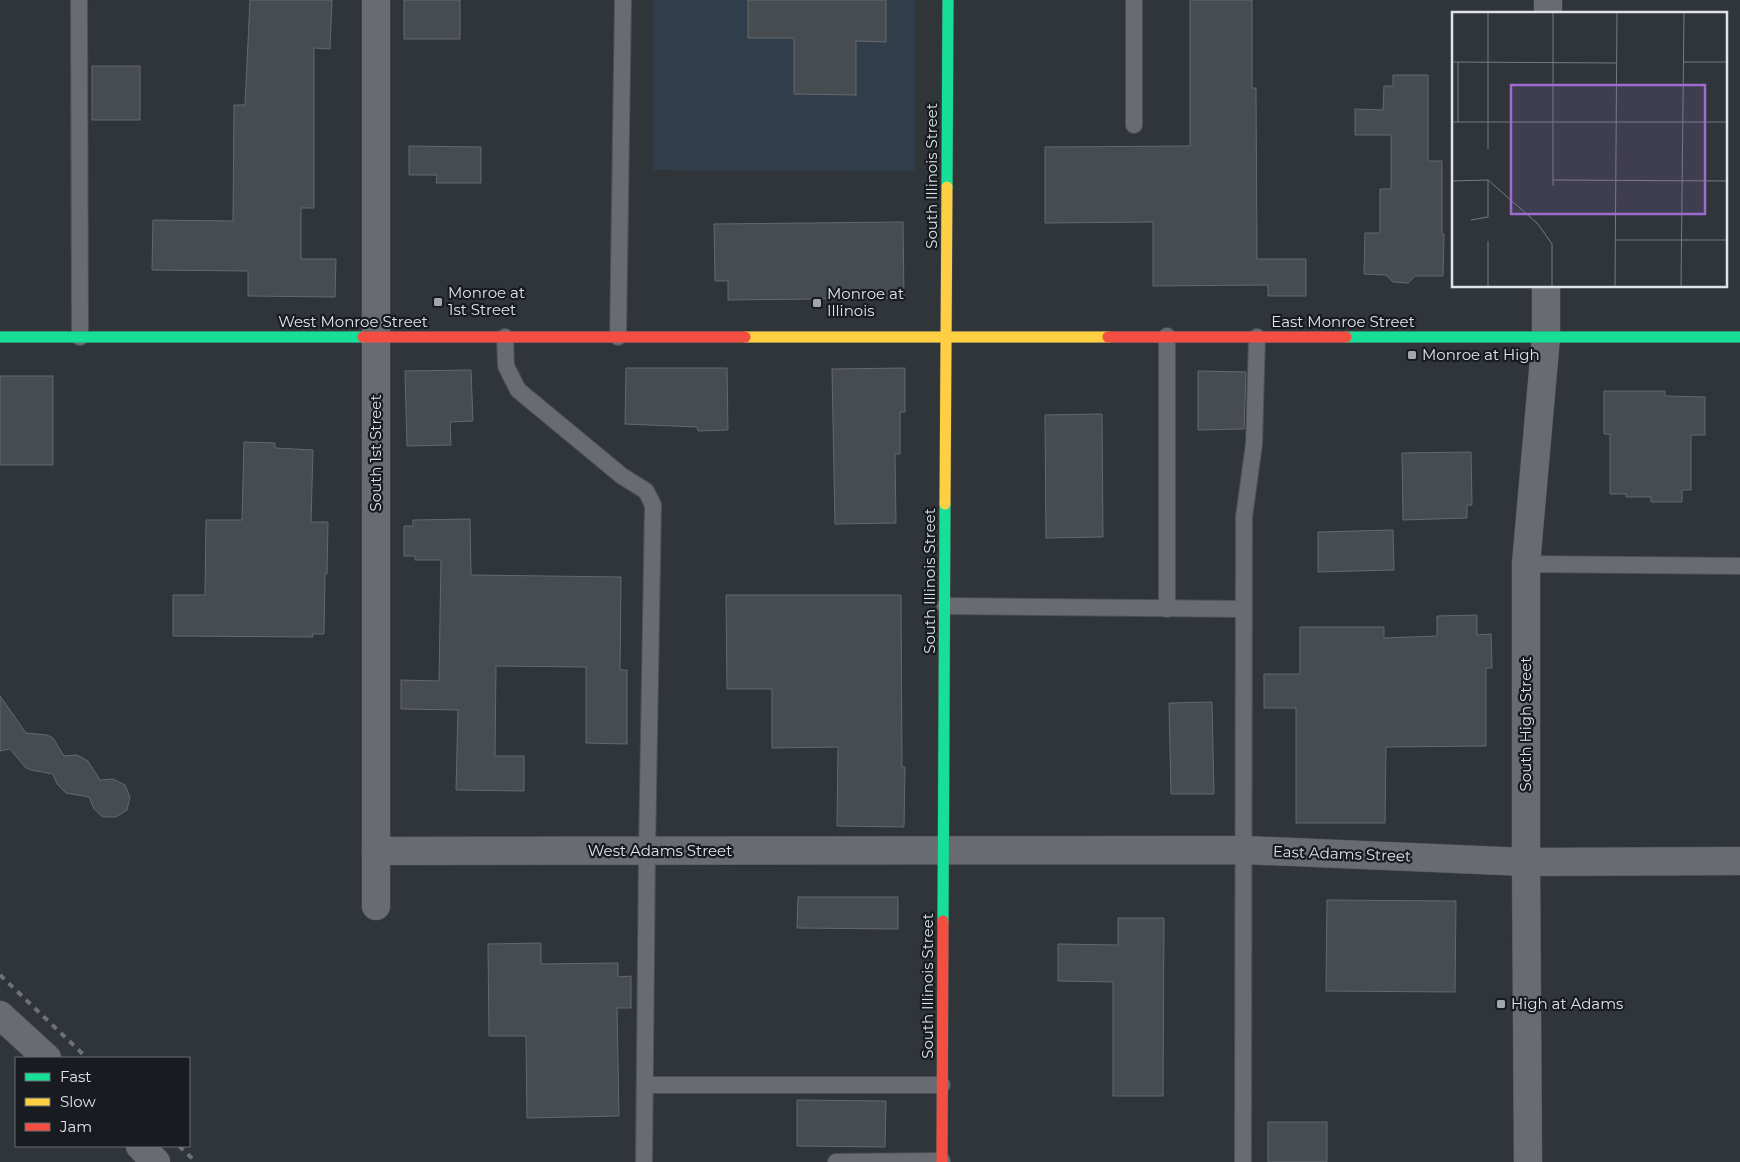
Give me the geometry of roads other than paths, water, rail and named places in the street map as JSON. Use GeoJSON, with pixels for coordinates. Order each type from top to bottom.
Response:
{"type":"FeatureCollection","features":[{"type":"Feature","properties":{"kind":"street","name":"South 1st Street"},"geometry":{"type":"LineString","coordinates":[[376,0],[376,906]]}},
{"type":"Feature","properties":{"kind":"street","name":"South Illinois Street"},"geometry":{"type":"LineString","coordinates":[[942,1161],[948,0]]}},
{"type":"Feature","properties":{"kind":"street","name":"South High Street"},"geometry":{"type":"LineString","coordinates":[[1528,1162],[1526,564],[1546,337],[1546,288]]}},
{"type":"Feature","properties":{"kind":"street","name":"West Monroe Street"},"geometry":{"type":"LineString","coordinates":[[0,337],[946,337]]}},
{"type":"Feature","properties":{"kind":"street","name":"East Monroe Street"},"geometry":{"type":"LineString","coordinates":[[946,337],[1740,337]]}},
{"type":"Feature","properties":{"kind":"street","name":"East Adams Street"},"geometry":{"type":"LineString","coordinates":[[943,851],[1244,850],[1526,862],[1740,861]]}},
{"type":"Feature","properties":{"kind":"street","name":"West Adams Street"},"geometry":{"type":"LineString","coordinates":[[376,851],[943,851]]}},
{"type":"Feature","properties":{"kind":"street"},"geometry":{"type":"LineString","coordinates":[[0,1015],[47,1057]]}},
{"type":"Feature","properties":{"kind":"street"},"geometry":{"type":"LineString","coordinates":[[141,1147],[156,1162]]}},
{"type":"Feature","properties":{"kind":"lane"},"geometry":{"type":"LineString","coordinates":[[79,0],[80,337]]}},
{"type":"Feature","properties":{"kind":"lane"},"geometry":{"type":"LineString","coordinates":[[618,337],[623,0]]}},
{"type":"Feature","properties":{"kind":"lane"},"geometry":{"type":"LineString","coordinates":[[1134,0],[1134,125]]}},
{"type":"Feature","properties":{"kind":"lane"},"geometry":{"type":"LineString","coordinates":[[1167,336],[1167,608]]}},
{"type":"Feature","properties":{"kind":"lane"},"geometry":{"type":"LineString","coordinates":[[505,337],[506,366],[518,390],[622,476],[646,491],[653,506],[651,685],[646,851],[644,1162]]}},
{"type":"Feature","properties":{"kind":"lane"},"geometry":{"type":"LineString","coordinates":[[1243,1162],[1244,517],[1254,444],[1257,337]]}},
{"type":"Feature","properties":{"kind":"lane"},"geometry":{"type":"LineString","coordinates":[[1526,564],[1740,566]]}},
{"type":"Feature","properties":{"kind":"lane"},"geometry":{"type":"LineString","coordinates":[[945,606],[1244,609]]}},
{"type":"Feature","properties":{"kind":"lane"},"geometry":{"type":"LineString","coordinates":[[645,1085],[942,1085]]}},
{"type":"Feature","properties":{"kind":"lane"},"geometry":{"type":"LineString","coordinates":[[836,1162],[942,1161]]}},
{"type":"Feature","properties":{"kind":"railway"},"geometry":{"type":"LineString","coordinates":[[0,975],[86,1057]]}},
{"type":"Feature","properties":{"kind":"railway"},"geometry":{"type":"LineString","coordinates":[[180,1147],[196,1162]]}},
{"type":"Feature","properties":{"kind":"place","name":"Monroe at 1st Street"},"geometry":{"type":"Point","coordinates":[438,302]}},
{"type":"Feature","properties":{"kind":"place","name":"Monroe at Illinois"},"geometry":{"type":"Point","coordinates":[817,303]}},
{"type":"Feature","properties":{"kind":"place","name":"Monroe at High"},"geometry":{"type":"Point","coordinates":[1412,355]}},
{"type":"Feature","properties":{"kind":"place","name":"High at Adams"},"geometry":{"type":"Point","coordinates":[1501,1004]}}]}
